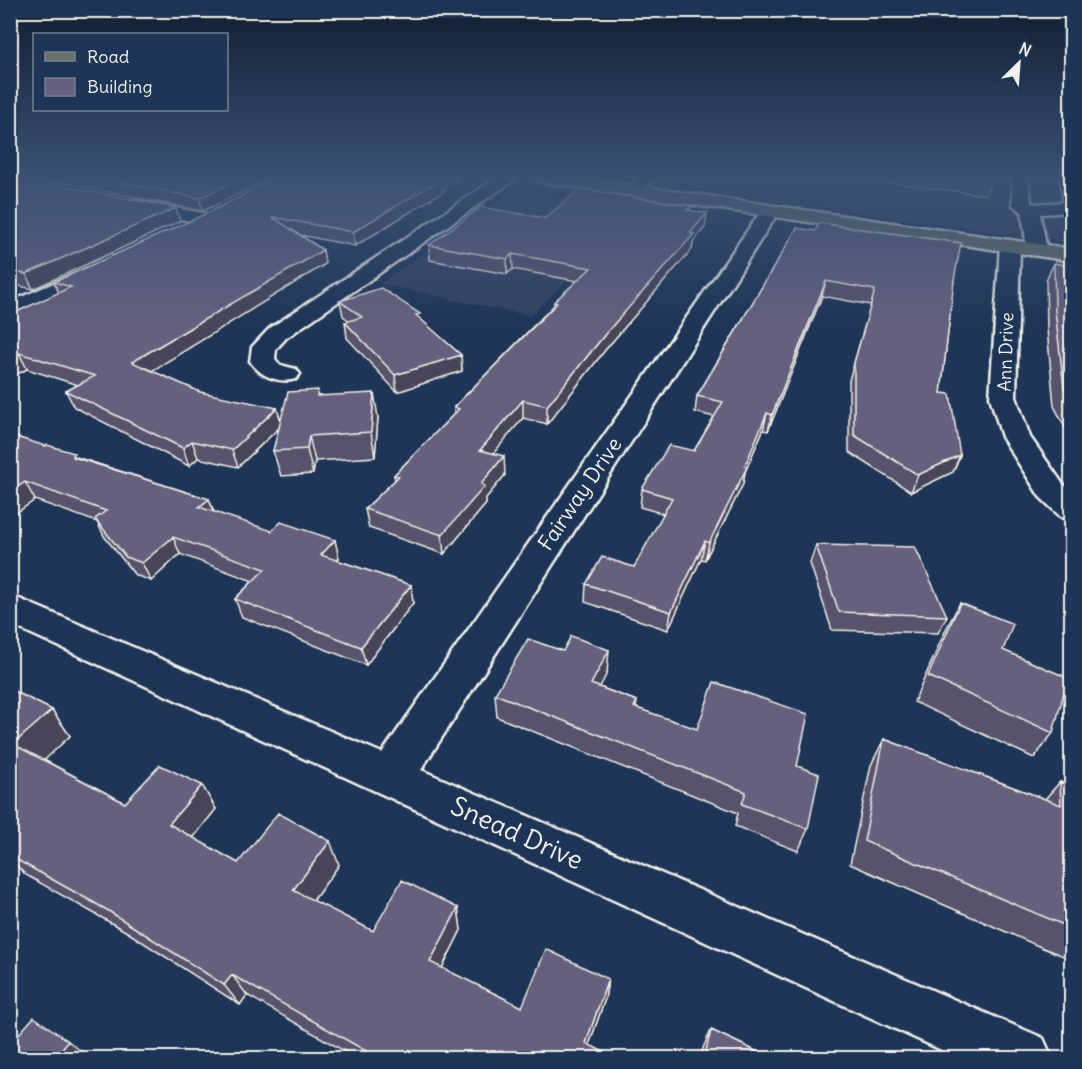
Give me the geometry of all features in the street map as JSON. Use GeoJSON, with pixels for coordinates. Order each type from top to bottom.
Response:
{"type":"FeatureCollection","features":[{"type":"Feature","properties":{"kind":"main road"},"geometry":{"type":"LineString","coordinates":[[879,227],[1071,255]]}},
{"type":"Feature","properties":{"kind":"street"},"geometry":{"type":"LineString","coordinates":[[176,234],[191,227]]}},
{"type":"Feature","properties":{"kind":"street"},"geometry":{"type":"LineString","coordinates":[[287,374],[271,370],[262,361],[264,347],[278,333],[436,227]]}},
{"type":"Feature","properties":{"kind":"street","name":"Fairway Drive"},"geometry":{"type":"LineString","coordinates":[[391,777],[759,227]]}},
{"type":"Feature","properties":{"kind":"street"},"geometry":{"type":"LineString","coordinates":[[1033,227],[1037,250]]}},
{"type":"Feature","properties":{"kind":"street","name":"Ann Drive"},"geometry":{"type":"LineString","coordinates":[[1010,246],[1003,397],[1016,437],[1052,490],[1071,510]]}},
{"type":"Feature","properties":{"kind":"street"},"geometry":{"type":"LineString","coordinates":[[10,311],[114,263]]}},
{"type":"Feature","properties":{"kind":"street","name":"Snead Drive"},"geometry":{"type":"LineString","coordinates":[[10,608],[1023,1059]]}},
{"type":"Feature","properties":{"kind":"shaded area"},"geometry":{"type":"Polygon","coordinates":[[[462,227],[622,227],[530,316],[380,284],[462,227]]]}},
{"type":"Feature","properties":{"kind":"shaded area"},"geometry":{"type":"Polygon","coordinates":[[[958,227],[1071,227],[1071,243],[958,227]]]}},
{"type":"Feature","properties":{"kind":"building"},"geometry":{"type":"Polygon","coordinates":[[[10,227],[133,227],[26,274],[10,271],[10,227]]]}},
{"type":"Feature","properties":{"kind":"building"},"geometry":{"type":"Polygon","coordinates":[[[177,227],[287,227],[323,250],[132,362],[200,392],[277,408],[232,450],[192,441],[183,448],[66,391],[95,376],[19,353],[10,358],[10,315],[71,287],[54,282],[177,227]]]}},
{"type":"Feature","properties":{"kind":"building"},"geometry":{"type":"Polygon","coordinates":[[[325,227],[362,227],[353,232],[325,227]]]}},
{"type":"Feature","properties":{"kind":"building"},"geometry":{"type":"Polygon","coordinates":[[[454,227],[695,227],[690,233],[694,234],[607,332],[547,406],[523,400],[480,450],[504,456],[481,484],[485,486],[442,535],[365,509],[399,476],[394,475],[459,409],[454,407],[557,303],[554,302],[591,268],[512,254],[507,259],[429,245],[454,227]]]}},
{"type":"Feature","properties":{"kind":"building"},"geometry":{"type":"Polygon","coordinates":[[[817,227],[847,227],[961,243],[954,280],[941,393],[950,394],[960,455],[918,475],[854,435],[854,363],[875,290],[826,281],[772,415],[767,413],[745,466],[747,467],[709,543],[705,541],[671,612],[586,584],[602,557],[634,567],[672,498],[642,489],[669,445],[694,451],[723,402],[697,396],[797,228],[815,231],[817,227]]]}},
{"type":"Feature","properties":{"kind":"building"},"geometry":{"type":"Polygon","coordinates":[[[1054,263],[1071,266],[1071,401],[1064,387],[1055,311],[1054,263]]]}},
{"type":"Feature","properties":{"kind":"building"},"geometry":{"type":"Polygon","coordinates":[[[381,288],[420,314],[416,315],[461,355],[395,375],[345,322],[362,317],[340,301],[381,288]]]}},
{"type":"Feature","properties":{"kind":"building"},"geometry":{"type":"Polygon","coordinates":[[[318,390],[317,396],[374,393],[371,432],[309,436],[307,449],[273,451],[288,392],[318,390]]]}},
{"type":"Feature","properties":{"kind":"building"},"geometry":{"type":"Polygon","coordinates":[[[10,435],[74,453],[73,457],[209,499],[199,507],[272,531],[281,522],[335,540],[321,555],[411,585],[361,647],[235,599],[265,569],[173,537],[142,563],[126,557],[95,519],[106,511],[25,482],[10,492],[10,435]]]}},
{"type":"Feature","properties":{"kind":"building"},"geometry":{"type":"Polygon","coordinates":[[[816,545],[915,547],[947,616],[839,612],[816,545]]]}},
{"type":"Feature","properties":{"kind":"building"},"geometry":{"type":"Polygon","coordinates":[[[960,603],[1013,624],[1003,650],[1068,678],[1053,733],[928,676],[960,603]]]}},
{"type":"Feature","properties":{"kind":"building"},"geometry":{"type":"Polygon","coordinates":[[[571,636],[609,650],[591,684],[637,701],[634,707],[697,729],[714,682],[808,714],[797,766],[819,774],[808,829],[742,804],[746,792],[495,694],[528,639],[563,651],[571,636]]]}},
{"type":"Feature","properties":{"kind":"building"},"geometry":{"type":"Polygon","coordinates":[[[10,689],[52,710],[13,744],[125,803],[160,765],[202,785],[169,824],[238,863],[278,813],[330,841],[293,890],[373,931],[402,880],[458,908],[430,962],[522,1007],[546,949],[608,979],[586,1043],[617,1059],[380,1059],[232,975],[224,985],[107,910],[10,856],[10,843],[13,841],[10,839],[10,689]]]}},
{"type":"Feature","properties":{"kind":"building"},"geometry":{"type":"Polygon","coordinates":[[[884,739],[1061,805],[1060,782],[1071,786],[1071,928],[864,841],[884,739]]]}},
{"type":"Feature","properties":{"kind":"building"},"geometry":{"type":"Polygon","coordinates":[[[34,1017],[68,1041],[54,1059],[10,1059],[10,1044],[34,1017]]]}},
{"type":"Feature","properties":{"kind":"building"},"geometry":{"type":"Polygon","coordinates":[[[711,1030],[773,1059],[704,1059],[711,1030]]]}}]}
